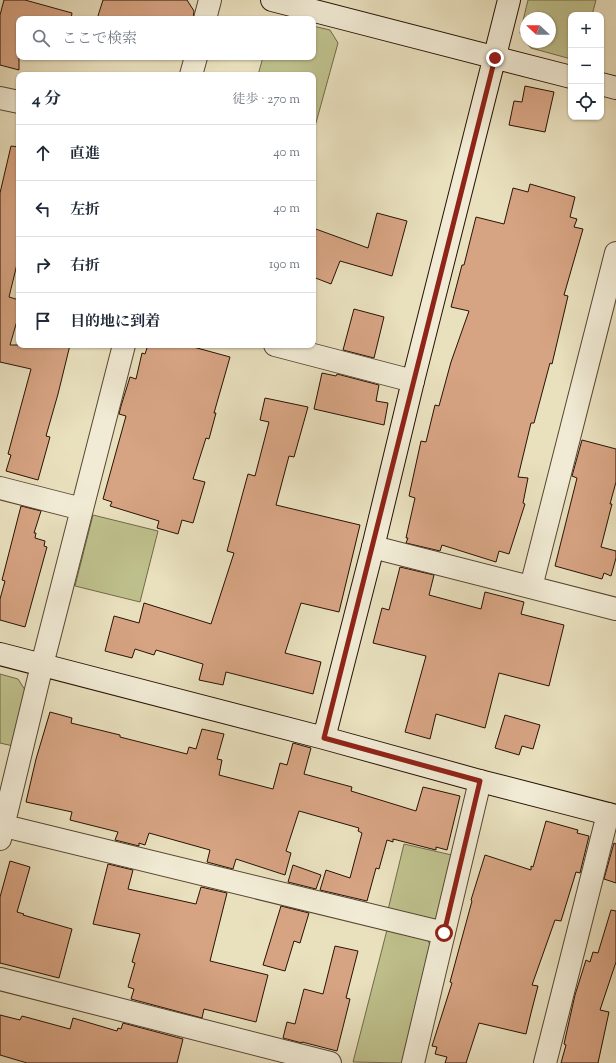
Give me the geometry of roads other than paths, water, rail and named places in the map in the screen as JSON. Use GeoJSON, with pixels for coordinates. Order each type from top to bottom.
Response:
{"type":"FeatureCollection","features":[{"type":"Feature","properties":{"kind":"street"},"geometry":{"type":"LineString","coordinates":[[207,16],[210,0]]}},
{"type":"Feature","properties":{"kind":"street"},"geometry":{"type":"LineString","coordinates":[[272,0],[568,76]]}},
{"type":"Feature","properties":{"kind":"street"},"geometry":{"type":"LineString","coordinates":[[324,738],[509,0]]}},
{"type":"Feature","properties":{"kind":"street"},"geometry":{"type":"LineString","coordinates":[[193,72],[195,60]]}},
{"type":"Feature","properties":{"kind":"street"},"geometry":{"type":"LineString","coordinates":[[604,85],[616,88]]}},
{"type":"Feature","properties":{"kind":"street"},"geometry":{"type":"LineString","coordinates":[[532,587],[616,253]]}},
{"type":"Feature","properties":{"kind":"street"},"geometry":{"type":"LineString","coordinates":[[123,348],[1,830],[444,933]]}},
{"type":"Feature","properties":{"kind":"street"},"geometry":{"type":"LineString","coordinates":[[287,348],[414,381]]}},
{"type":"Feature","properties":{"kind":"street"},"geometry":{"type":"LineString","coordinates":[[0,488],[82,509]]}},
{"type":"Feature","properties":{"kind":"street"},"geometry":{"type":"LineString","coordinates":[[373,547],[616,609]]}},
{"type":"Feature","properties":{"kind":"street"},"geometry":{"type":"LineString","coordinates":[[0,654],[612,815],[545,1063]]}},
{"type":"Feature","properties":{"kind":"street"},"geometry":{"type":"LineString","coordinates":[[413,1063],[480,781]]}},
{"type":"Feature","properties":{"kind":"street"},"geometry":{"type":"LineString","coordinates":[[0,979],[330,1063]]}}]}
